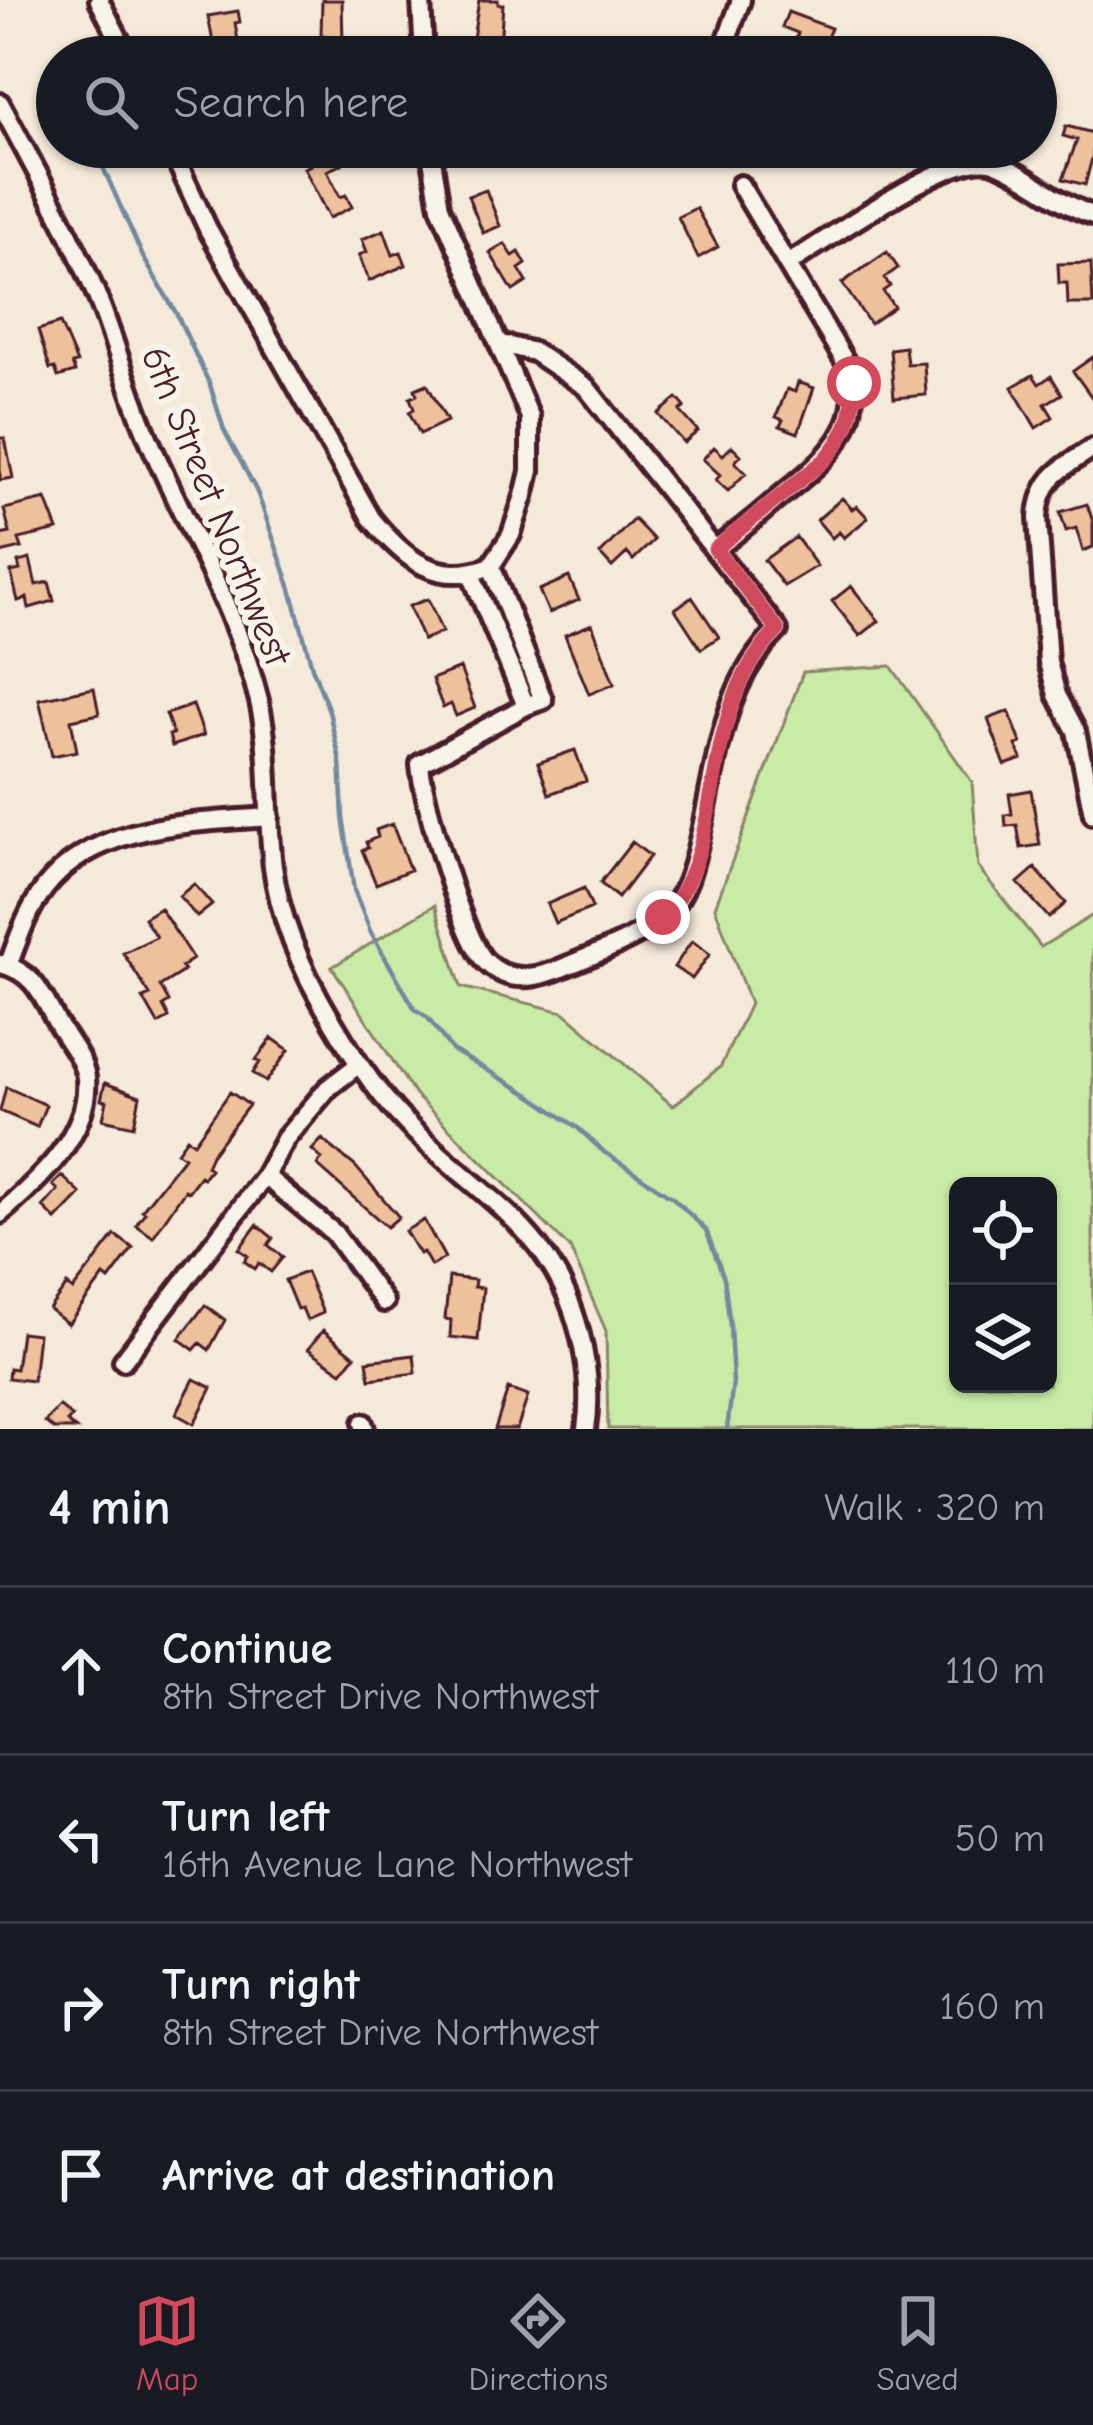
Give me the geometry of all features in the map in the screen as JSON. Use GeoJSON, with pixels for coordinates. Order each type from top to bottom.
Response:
{"type":"FeatureCollection","features":[{"type":"Feature","properties":{"kind":"street"},"geometry":{"type":"LineString","coordinates":[[99,0],[117,36]]}},
{"type":"Feature","properties":{"kind":"street"},"geometry":{"type":"LineString","coordinates":[[421,0],[423,36]]}},
{"type":"Feature","properties":{"kind":"street"},"geometry":{"type":"LineString","coordinates":[[728,36],[741,0]]}},
{"type":"Feature","properties":{"kind":"street","name":"6th Street Northwest"},"geometry":{"type":"LineString","coordinates":[[0,103],[88,277],[149,440],[222,595],[258,699],[268,767],[274,876],[285,922],[317,994],[358,1065],[407,1124],[533,1238],[559,1274],[577,1316],[585,1357],[586,1429]]}},
{"type":"Feature","properties":{"kind":"street"},"geometry":{"type":"LineString","coordinates":[[180,168],[208,229],[371,518],[390,542],[424,566],[455,576],[491,566],[519,514],[531,448],[530,417],[440,207],[434,168]]}},
{"type":"Feature","properties":{"kind":"street"},"geometry":{"type":"LineString","coordinates":[[788,263],[948,168]]}},
{"type":"Feature","properties":{"kind":"street"},"geometry":{"type":"LineString","coordinates":[[1005,168],[1093,215]]}},
{"type":"Feature","properties":{"kind":"street"},"geometry":{"type":"LineString","coordinates":[[715,549],[825,460],[850,420],[854,383],[740,185]]}},
{"type":"Feature","properties":{"kind":"street"},"geometry":{"type":"LineString","coordinates":[[491,566],[543,700],[420,764],[421,783],[475,950],[494,971],[525,980],[628,940],[672,908],[688,880],[697,850],[733,697],[748,666],[778,630],[586,387],[534,352],[501,344]]}},
{"type":"Feature","properties":{"kind":"street"},"geometry":{"type":"LineString","coordinates":[[1093,448],[1048,478],[1041,490],[1039,571],[1048,662],[1057,695],[1084,731],[1093,814]]}},
{"type":"Feature","properties":{"kind":"street"},"geometry":{"type":"LineString","coordinates":[[471,574],[526,706]]}},
{"type":"Feature","properties":{"kind":"street"},"geometry":{"type":"LineString","coordinates":[[0,1214],[49,1172],[61,1153],[79,1115],[86,1073],[35,982],[4,965],[41,892],[72,859],[170,825],[270,817]]}},
{"type":"Feature","properties":{"kind":"street"},"geometry":{"type":"LineString","coordinates":[[123,1361],[265,1176],[285,1138],[314,1102],[358,1065]]}},
{"type":"Feature","properties":{"kind":"street"},"geometry":{"type":"LineString","coordinates":[[265,1176],[334,1233],[384,1302]]}},
{"type":"Feature","properties":{"kind":"green space"},"geometry":{"type":"Polygon","coordinates":[[[891,666],[972,782],[978,867],[1041,947],[1093,915],[1093,1429],[608,1429],[606,1331],[570,1248],[415,1095],[332,967],[435,905],[461,987],[564,1012],[673,1106],[721,1066],[750,1004],[715,907],[803,672],[891,666]]]}},
{"type":"Feature","properties":{"kind":"building"},"geometry":{"type":"Polygon","coordinates":[[[322,0],[342,0],[343,36],[321,35],[322,0]]]}},
{"type":"Feature","properties":{"kind":"building"},"geometry":{"type":"Polygon","coordinates":[[[479,0],[498,0],[503,4],[501,36],[473,36],[479,0]]]}},
{"type":"Feature","properties":{"kind":"building"},"geometry":{"type":"Polygon","coordinates":[[[238,11],[237,36],[212,36],[208,16],[238,11]]]}},
{"type":"Feature","properties":{"kind":"building"},"geometry":{"type":"Polygon","coordinates":[[[788,12],[831,28],[828,36],[797,36],[782,27],[788,12]]]}},
{"type":"Feature","properties":{"kind":"building"},"geometry":{"type":"Polygon","coordinates":[[[1066,126],[1093,133],[1085,185],[1063,179],[1077,140],[1063,136],[1066,126]]]}},
{"type":"Feature","properties":{"kind":"building"},"geometry":{"type":"Polygon","coordinates":[[[304,168],[333,168],[327,171],[340,197],[346,195],[352,207],[329,218],[304,168]]]}},
{"type":"Feature","properties":{"kind":"building"},"geometry":{"type":"Polygon","coordinates":[[[486,190],[500,226],[483,233],[468,196],[486,190]]]}},
{"type":"Feature","properties":{"kind":"building"},"geometry":{"type":"Polygon","coordinates":[[[696,208],[718,247],[698,258],[678,217],[696,208]]]}},
{"type":"Feature","properties":{"kind":"building"},"geometry":{"type":"Polygon","coordinates":[[[384,230],[393,255],[401,252],[406,265],[369,281],[359,255],[367,252],[362,239],[384,230]]]}},
{"type":"Feature","properties":{"kind":"building"},"geometry":{"type":"Polygon","coordinates":[[[505,244],[513,256],[519,252],[526,264],[519,269],[527,282],[513,291],[490,253],[505,244]]]}},
{"type":"Feature","properties":{"kind":"building"},"geometry":{"type":"Polygon","coordinates":[[[887,252],[898,268],[884,278],[890,286],[883,291],[894,307],[870,324],[842,283],[887,252]]]}},
{"type":"Feature","properties":{"kind":"building"},"geometry":{"type":"Polygon","coordinates":[[[1091,263],[1093,304],[1068,304],[1067,283],[1059,283],[1058,264],[1091,263]]]}},
{"type":"Feature","properties":{"kind":"building"},"geometry":{"type":"Polygon","coordinates":[[[60,323],[77,363],[72,364],[75,372],[58,377],[55,368],[50,369],[38,330],[60,323]]]}},
{"type":"Feature","properties":{"kind":"building"},"geometry":{"type":"Polygon","coordinates":[[[905,347],[907,364],[924,363],[926,395],[894,398],[890,349],[905,347]]]}},
{"type":"Feature","properties":{"kind":"building"},"geometry":{"type":"Polygon","coordinates":[[[1093,357],[1093,399],[1073,371],[1093,357]]]}},
{"type":"Feature","properties":{"kind":"building"},"geometry":{"type":"Polygon","coordinates":[[[1033,375],[1039,384],[1051,376],[1062,394],[1045,404],[1053,417],[1036,428],[1012,387],[1033,375]]]}},
{"type":"Feature","properties":{"kind":"building"},"geometry":{"type":"Polygon","coordinates":[[[798,382],[814,388],[798,433],[780,426],[783,420],[776,417],[787,389],[795,392],[798,382]]]}},
{"type":"Feature","properties":{"kind":"building"},"geometry":{"type":"Polygon","coordinates":[[[427,384],[447,421],[420,434],[409,412],[414,409],[410,398],[417,395],[415,389],[427,384]]]}},
{"type":"Feature","properties":{"kind":"building"},"geometry":{"type":"Polygon","coordinates":[[[677,398],[685,407],[680,411],[698,431],[684,443],[658,414],[677,398]]]}},
{"type":"Feature","properties":{"kind":"building"},"geometry":{"type":"Polygon","coordinates":[[[0,438],[5,438],[13,478],[0,480],[0,438]]]}},
{"type":"Feature","properties":{"kind":"building"},"geometry":{"type":"Polygon","coordinates":[[[732,446],[741,455],[735,462],[746,473],[728,491],[703,459],[714,447],[723,455],[732,446]]]}},
{"type":"Feature","properties":{"kind":"building"},"geometry":{"type":"Polygon","coordinates":[[[842,498],[868,518],[844,538],[839,532],[832,538],[817,520],[842,498]]]}},
{"type":"Feature","properties":{"kind":"building"},"geometry":{"type":"Polygon","coordinates":[[[46,499],[58,530],[19,539],[22,548],[0,553],[0,535],[10,533],[4,509],[46,499]]]}},
{"type":"Feature","properties":{"kind":"building"},"geometry":{"type":"Polygon","coordinates":[[[1087,504],[1093,547],[1083,551],[1076,528],[1066,531],[1060,512],[1087,504]]]}},
{"type":"Feature","properties":{"kind":"building"},"geometry":{"type":"Polygon","coordinates":[[[634,519],[654,540],[633,560],[627,553],[612,567],[600,554],[634,519]]]}},
{"type":"Feature","properties":{"kind":"building"},"geometry":{"type":"Polygon","coordinates":[[[796,537],[817,566],[784,586],[764,560],[796,537]]]}},
{"type":"Feature","properties":{"kind":"building"},"geometry":{"type":"Polygon","coordinates":[[[30,559],[36,585],[49,582],[54,601],[29,608],[27,598],[18,601],[11,572],[20,570],[18,562],[30,559]]]}},
{"type":"Feature","properties":{"kind":"building"},"geometry":{"type":"Polygon","coordinates":[[[569,577],[579,600],[549,613],[539,590],[569,577]]]}},
{"type":"Feature","properties":{"kind":"building"},"geometry":{"type":"Polygon","coordinates":[[[851,586],[879,621],[860,636],[832,601],[851,586]]]}},
{"type":"Feature","properties":{"kind":"building"},"geometry":{"type":"Polygon","coordinates":[[[692,597],[719,637],[701,649],[675,609],[692,597]]]}},
{"type":"Feature","properties":{"kind":"building"},"geometry":{"type":"Polygon","coordinates":[[[428,599],[442,632],[423,640],[409,606],[428,599]]]}},
{"type":"Feature","properties":{"kind":"building"},"geometry":{"type":"Polygon","coordinates":[[[592,624],[614,684],[589,694],[565,635],[592,624]]]}},
{"type":"Feature","properties":{"kind":"building"},"geometry":{"type":"Polygon","coordinates":[[[460,668],[475,708],[456,716],[451,704],[443,708],[432,679],[460,668]]]}},
{"type":"Feature","properties":{"kind":"building"},"geometry":{"type":"Polygon","coordinates":[[[94,688],[99,714],[71,720],[77,751],[52,756],[39,699],[94,688]]]}},
{"type":"Feature","properties":{"kind":"building"},"geometry":{"type":"Polygon","coordinates":[[[193,705],[204,735],[172,746],[166,714],[193,705]]]}},
{"type":"Feature","properties":{"kind":"building"},"geometry":{"type":"Polygon","coordinates":[[[1009,711],[1022,759],[1005,765],[988,719],[1009,711]]]}},
{"type":"Feature","properties":{"kind":"building"},"geometry":{"type":"Polygon","coordinates":[[[575,750],[586,781],[549,794],[538,763],[575,750]]]}},
{"type":"Feature","properties":{"kind":"building"},"geometry":{"type":"Polygon","coordinates":[[[1031,790],[1040,845],[1021,848],[1017,825],[1006,826],[1005,815],[1012,814],[1009,794],[1031,790]]]}},
{"type":"Feature","properties":{"kind":"building"},"geometry":{"type":"Polygon","coordinates":[[[392,824],[410,870],[376,884],[362,850],[368,848],[366,842],[378,837],[376,830],[392,824]]]}},
{"type":"Feature","properties":{"kind":"building"},"geometry":{"type":"Polygon","coordinates":[[[632,842],[650,856],[618,898],[600,883],[632,842]]]}},
{"type":"Feature","properties":{"kind":"building"},"geometry":{"type":"Polygon","coordinates":[[[1035,868],[1066,903],[1049,918],[1018,883],[1035,868]]]}},
{"type":"Feature","properties":{"kind":"building"},"geometry":{"type":"Polygon","coordinates":[[[194,884],[212,905],[197,917],[179,896],[194,884]]]}},
{"type":"Feature","properties":{"kind":"building"},"geometry":{"type":"Polygon","coordinates":[[[584,888],[592,908],[555,923],[547,904],[584,888]]]}},
{"type":"Feature","properties":{"kind":"building"},"geometry":{"type":"Polygon","coordinates":[[[160,908],[193,959],[160,986],[169,1002],[163,1006],[169,1018],[158,1024],[143,998],[150,995],[123,953],[156,937],[144,918],[160,908]]]}},
{"type":"Feature","properties":{"kind":"building"},"geometry":{"type":"Polygon","coordinates":[[[692,941],[710,954],[692,979],[674,967],[692,941]]]}},
{"type":"Feature","properties":{"kind":"building"},"geometry":{"type":"Polygon","coordinates":[[[272,1038],[289,1050],[266,1082],[253,1073],[272,1038]]]}},
{"type":"Feature","properties":{"kind":"building"},"geometry":{"type":"Polygon","coordinates":[[[105,1083],[140,1096],[134,1126],[103,1119],[105,1083]]]}},
{"type":"Feature","properties":{"kind":"building"},"geometry":{"type":"Polygon","coordinates":[[[6,1087],[46,1105],[37,1127],[0,1111],[6,1087]]]}},
{"type":"Feature","properties":{"kind":"building"},"geometry":{"type":"Polygon","coordinates":[[[230,1092],[249,1105],[211,1155],[206,1166],[210,1169],[185,1190],[153,1237],[136,1225],[142,1210],[184,1157],[177,1152],[187,1138],[194,1143],[230,1092]]]}},
{"type":"Feature","properties":{"kind":"building"},"geometry":{"type":"Polygon","coordinates":[[[322,1139],[355,1166],[399,1217],[387,1227],[317,1165],[322,1159],[312,1150],[322,1139]]]}},
{"type":"Feature","properties":{"kind":"building"},"geometry":{"type":"Polygon","coordinates":[[[62,1176],[81,1194],[56,1220],[43,1207],[58,1190],[53,1185],[62,1176]]]}},
{"type":"Feature","properties":{"kind":"building"},"geometry":{"type":"Polygon","coordinates":[[[424,1220],[445,1258],[431,1266],[405,1231],[424,1220]]]}},
{"type":"Feature","properties":{"kind":"building"},"geometry":{"type":"Polygon","coordinates":[[[257,1225],[273,1238],[268,1245],[283,1257],[271,1272],[259,1263],[255,1269],[239,1249],[257,1225]]]}},
{"type":"Feature","properties":{"kind":"building"},"geometry":{"type":"Polygon","coordinates":[[[115,1235],[133,1248],[109,1280],[104,1276],[68,1324],[49,1309],[67,1285],[73,1290],[115,1235]]]}},
{"type":"Feature","properties":{"kind":"building"},"geometry":{"type":"Polygon","coordinates":[[[306,1272],[323,1313],[307,1320],[285,1280],[306,1272]]]}},
{"type":"Feature","properties":{"kind":"building"},"geometry":{"type":"Polygon","coordinates":[[[449,1277],[475,1280],[474,1287],[483,1288],[478,1340],[450,1337],[451,1320],[445,1319],[449,1277]]]}},
{"type":"Feature","properties":{"kind":"building"},"geometry":{"type":"Polygon","coordinates":[[[205,1305],[225,1320],[209,1350],[200,1343],[194,1350],[179,1339],[205,1305]]]}},
{"type":"Feature","properties":{"kind":"building"},"geometry":{"type":"Polygon","coordinates":[[[323,1330],[355,1356],[342,1372],[308,1349],[323,1330]]]}},
{"type":"Feature","properties":{"kind":"building"},"geometry":{"type":"Polygon","coordinates":[[[21,1332],[38,1334],[33,1381],[8,1378],[9,1368],[16,1369],[21,1332]]]}},
{"type":"Feature","properties":{"kind":"building"},"geometry":{"type":"Polygon","coordinates":[[[414,1355],[416,1373],[370,1379],[367,1361],[414,1355]]]}},
{"type":"Feature","properties":{"kind":"building"},"geometry":{"type":"Polygon","coordinates":[[[194,1379],[212,1388],[194,1424],[176,1414],[194,1379]]]}},
{"type":"Feature","properties":{"kind":"building"},"geometry":{"type":"Polygon","coordinates":[[[508,1389],[528,1396],[517,1429],[495,1429],[508,1389]]]}},
{"type":"Feature","properties":{"kind":"building"},"geometry":{"type":"Polygon","coordinates":[[[59,1406],[72,1417],[67,1422],[76,1429],[54,1429],[45,1422],[59,1406]]]}},
{"type":"Feature","properties":{"kind":"waterway"},"geometry":{"type":"LineString","coordinates":[[103,168],[143,257],[210,385],[224,430],[257,492],[291,589],[329,711],[340,761],[354,890],[371,933],[415,1009],[452,1050],[578,1128],[604,1152],[673,1198],[706,1230],[724,1278],[730,1326],[733,1383],[727,1429]]}},
{"type":"Feature","properties":{"kind":"route"},"geometry":{"type":"LineString","coordinates":[[663,917],[688,880],[733,697],[748,666],[778,630],[715,549],[825,460],[850,420],[854,383]]}}]}
